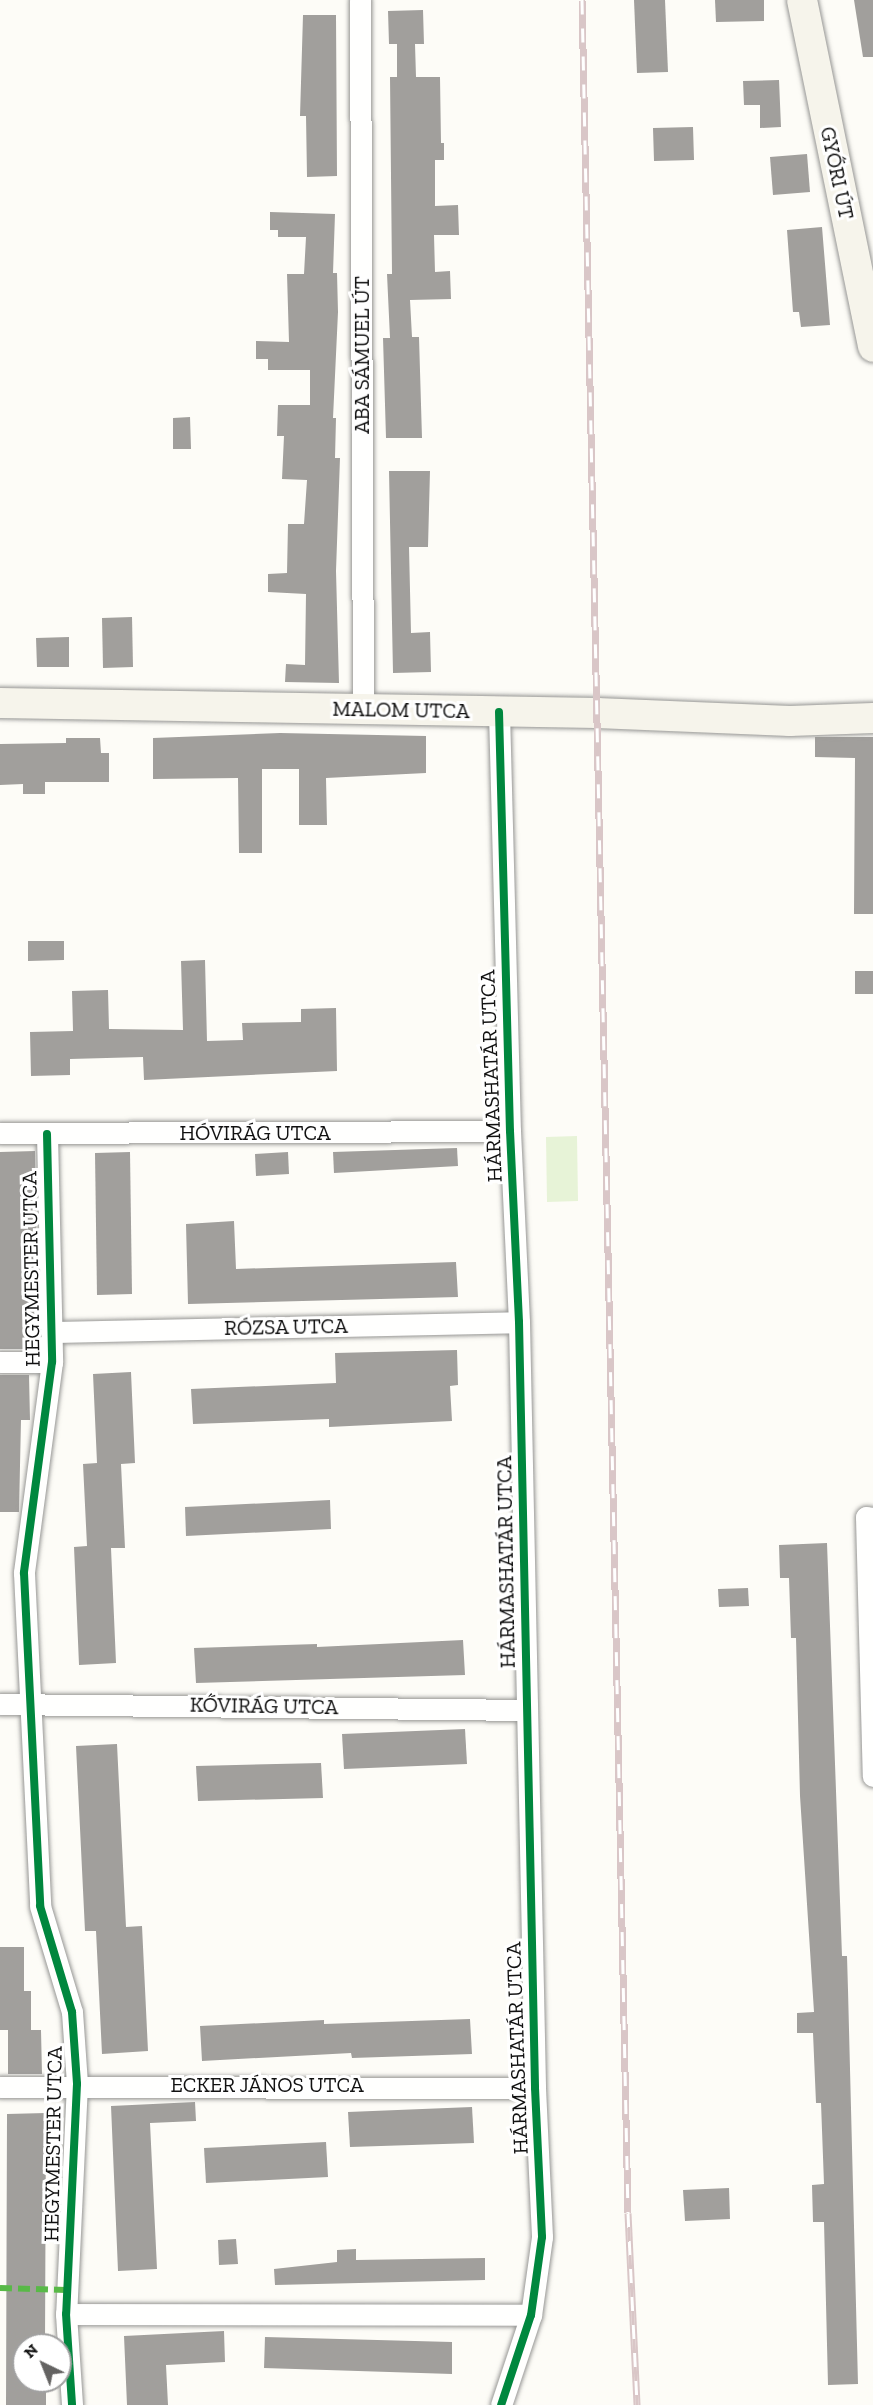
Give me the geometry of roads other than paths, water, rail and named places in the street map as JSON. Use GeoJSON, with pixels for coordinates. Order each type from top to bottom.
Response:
{"type":"FeatureCollection","features":[{"type":"Feature","properties":{"kind":"main road","name":"GYŐRI ÚT"},"geometry":{"type":"LineString","coordinates":[[802,0],[873,347]]}},
{"type":"Feature","properties":{"kind":"main road","name":"MALOM UTCA"},"geometry":{"type":"LineString","coordinates":[[0,703],[499,712],[790,721],[873,718]]}},
{"type":"Feature","properties":{"kind":"street","name":"ABA SÁMUEL ÚT"},"geometry":{"type":"LineString","coordinates":[[360,0],[363,709]]}},
{"type":"Feature","properties":{"kind":"street","name":"HÁRMASHATÁR UTCA"},"geometry":{"type":"LineString","coordinates":[[499,712],[510,1131],[519,1322],[535,2088],[542,2237],[531,2315],[501,2405]]}},
{"type":"Feature","properties":{"kind":"street","name":"HÓVIRÁG UTCA"},"geometry":{"type":"LineString","coordinates":[[0,1133],[510,1131]]}},
{"type":"Feature","properties":{"kind":"street","name":"HEGYMESTER UTCA"},"geometry":{"type":"LineString","coordinates":[[47,1134],[52,1362],[24,1573],[33,1702],[40,1906],[72,2012],[77,2084],[66,2314],[72,2405]]}},
{"type":"Feature","properties":{"kind":"street","name":"RÓZSA UTCA"},"geometry":{"type":"LineString","coordinates":[[53,1332],[519,1322]]}},
{"type":"Feature","properties":{"kind":"street"},"geometry":{"type":"LineString","coordinates":[[0,1362],[52,1362]]}},
{"type":"Feature","properties":{"kind":"street"},"geometry":{"type":"LineString","coordinates":[[873,1518],[866,1517],[873,1776]]}},
{"type":"Feature","properties":{"kind":"street","name":"KŐVIRÁG UTCA"},"geometry":{"type":"LineString","coordinates":[[0,1704],[33,1702],[527,1710]]}},
{"type":"Feature","properties":{"kind":"street","name":"ECKER JÁNOS UTCA"},"geometry":{"type":"LineString","coordinates":[[0,2087],[77,2084],[535,2088]]}},
{"type":"Feature","properties":{"kind":"street"},"geometry":{"type":"LineString","coordinates":[[66,2314],[531,2315]]}},
{"type":"Feature","properties":{"kind":"railway"},"geometry":{"type":"LineString","coordinates":[[582,0],[628,2213],[637,2405]]}}]}
